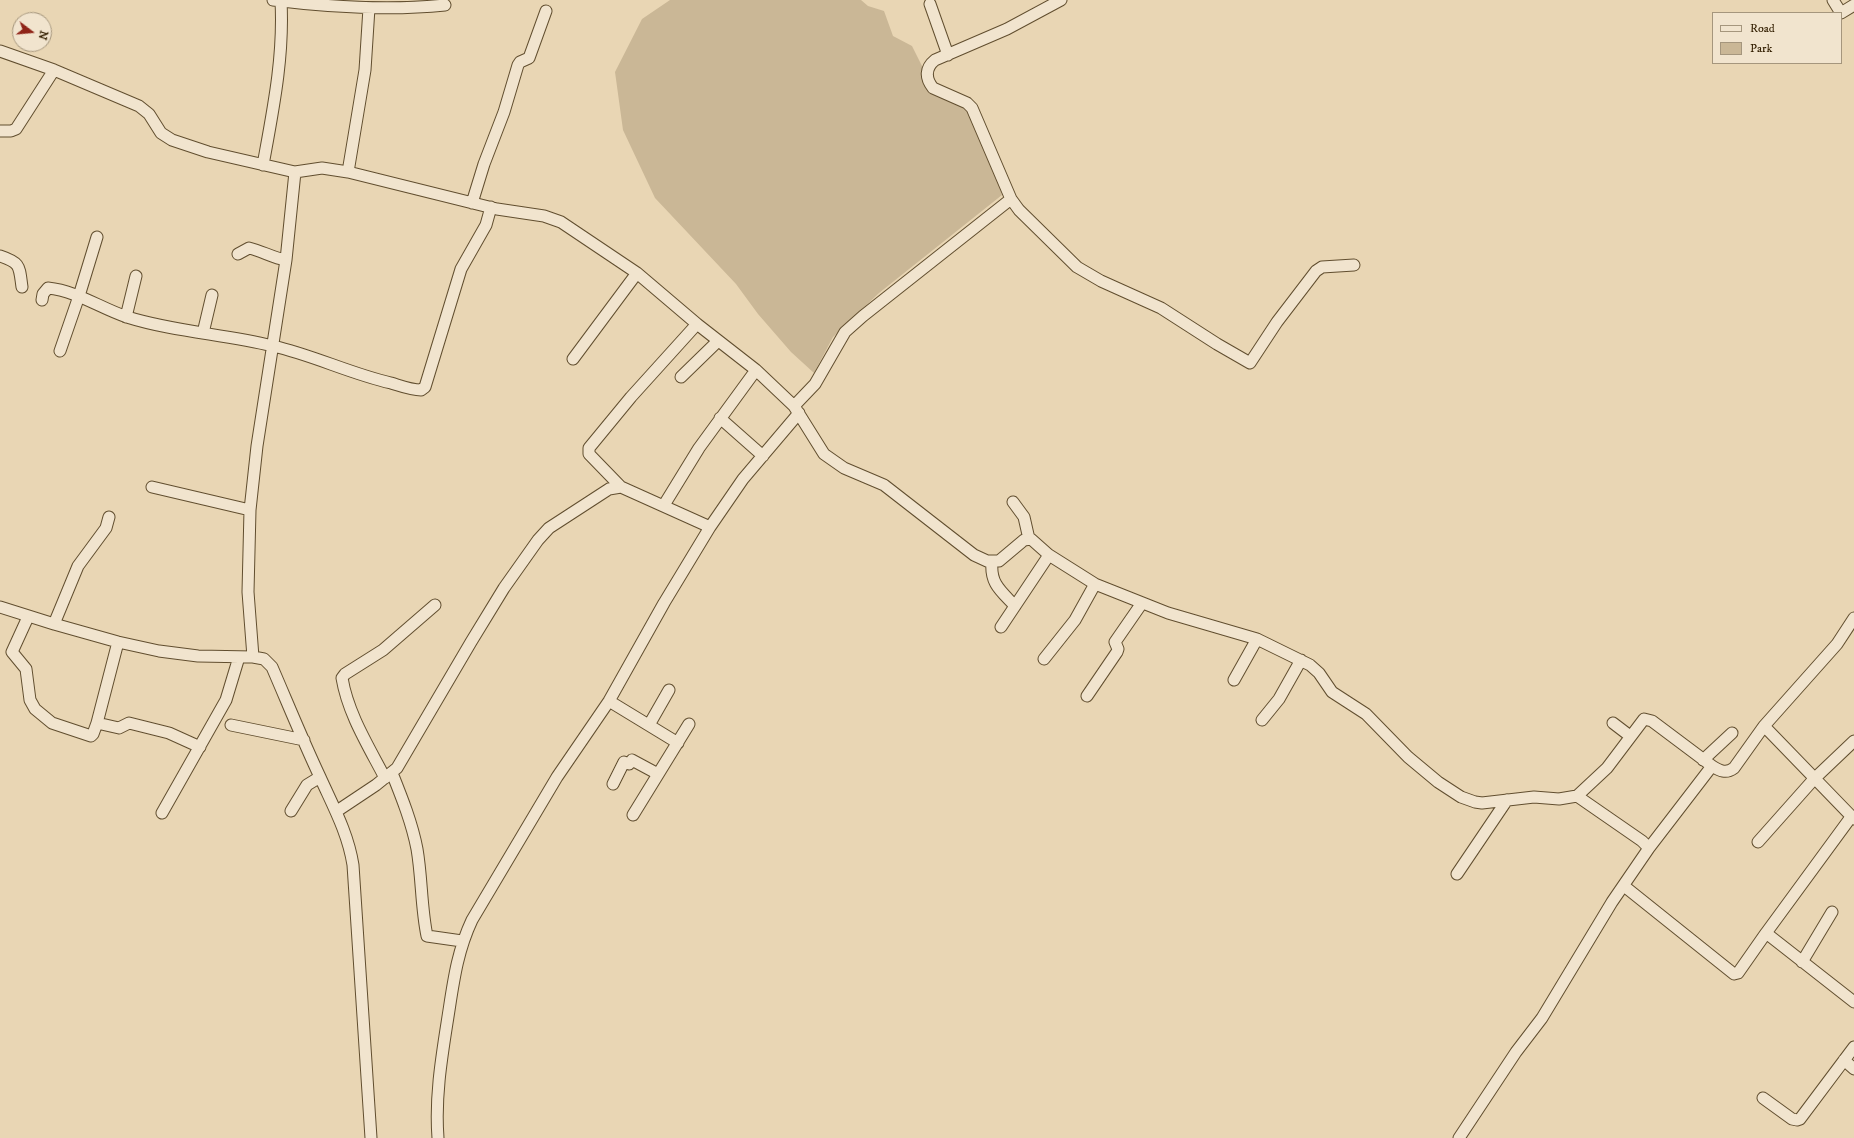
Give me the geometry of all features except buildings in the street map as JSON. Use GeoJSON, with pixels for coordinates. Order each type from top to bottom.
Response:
{"type":"FeatureCollection","features":[{"type":"Feature","properties":{"kind":"street"},"geometry":{"type":"LineString","coordinates":[[1061,0],[1007,29],[935,60],[928,65],[926,72],[930,84],[942,93],[967,104],[972,108],[1011,199],[1019,210],[1077,267],[1102,282],[1160,308],[1250,363],[1277,322],[1316,271],[1322,267],[1354,265]]}},
{"type":"Feature","properties":{"kind":"street"},"geometry":{"type":"LineString","coordinates":[[1833,0],[1840,12]]}},
{"type":"Feature","properties":{"kind":"street"},"geometry":{"type":"LineString","coordinates":[[263,165],[279,78],[282,30],[277,1],[306,5],[337,3],[369,8],[445,5]]}},
{"type":"Feature","properties":{"kind":"street"},"geometry":{"type":"LineString","coordinates":[[930,4],[948,55]]}},
{"type":"Feature","properties":{"kind":"street"},"geometry":{"type":"LineString","coordinates":[[1842,12],[1854,5]]}},
{"type":"Feature","properties":{"kind":"street"},"geometry":{"type":"LineString","coordinates":[[348,172],[365,70],[369,8]]}},
{"type":"Feature","properties":{"kind":"street"},"geometry":{"type":"LineString","coordinates":[[472,203],[484,164],[504,112],[518,65],[520,62],[529,58],[546,11]]}},
{"type":"Feature","properties":{"kind":"street"},"geometry":{"type":"LineString","coordinates":[[0,51],[54,70],[144,109],[161,133],[172,140],[208,152],[295,172],[322,168],[348,172],[472,203],[544,216],[561,222],[637,273],[697,324],[756,370],[796,410],[818,446],[830,458],[844,468],[884,485],[967,550],[980,558],[992,562],[1002,560],[1021,542],[1029,539]]}},
{"type":"Feature","properties":{"kind":"street"},"geometry":{"type":"LineString","coordinates":[[0,131],[11,131],[16,129],[54,70]]}},
{"type":"Feature","properties":{"kind":"street"},"geometry":{"type":"LineString","coordinates":[[253,657],[248,592],[250,510],[257,446],[286,260],[295,172]]}},
{"type":"Feature","properties":{"kind":"street"},"geometry":{"type":"LineString","coordinates":[[438,1138],[438,1095],[440,1070],[456,963],[462,941],[479,908],[558,777],[609,701],[664,603],[710,527],[743,479],[762,456],[815,384],[845,332],[863,316],[1011,199]]}},
{"type":"Feature","properties":{"kind":"street"},"geometry":{"type":"LineString","coordinates":[[42,300],[43,294],[48,288],[79,296],[126,317],[154,324],[273,346],[334,365],[364,377],[418,390],[425,387],[461,269],[486,225],[491,207]]}},
{"type":"Feature","properties":{"kind":"street"},"geometry":{"type":"LineString","coordinates":[[60,351],[97,237]]}},
{"type":"Feature","properties":{"kind":"street"},"geometry":{"type":"LineString","coordinates":[[238,254],[249,248],[259,250],[274,258],[286,260]]}},
{"type":"Feature","properties":{"kind":"street"},"geometry":{"type":"LineString","coordinates":[[0,256],[12,260],[17,264],[22,287]]}},
{"type":"Feature","properties":{"kind":"street"},"geometry":{"type":"LineString","coordinates":[[573,359],[637,273]]}},
{"type":"Feature","properties":{"kind":"street"},"geometry":{"type":"LineString","coordinates":[[126,317],[136,276]]}},
{"type":"Feature","properties":{"kind":"street"},"geometry":{"type":"LineString","coordinates":[[203,333],[212,295]]}},
{"type":"Feature","properties":{"kind":"street"},"geometry":{"type":"LineString","coordinates":[[697,324],[631,397],[589,448],[589,454],[621,487],[664,505],[710,527]]}},
{"type":"Feature","properties":{"kind":"street"},"geometry":{"type":"LineString","coordinates":[[681,378],[718,341]]}},
{"type":"Feature","properties":{"kind":"street"},"geometry":{"type":"LineString","coordinates":[[664,505],[699,448],[756,370]]}},
{"type":"Feature","properties":{"kind":"street"},"geometry":{"type":"LineString","coordinates":[[720,418],[762,456]]}},
{"type":"Feature","properties":{"kind":"street"},"geometry":{"type":"LineString","coordinates":[[152,487],[250,510]]}},
{"type":"Feature","properties":{"kind":"street"},"geometry":{"type":"LineString","coordinates":[[337,811],[388,776],[411,746],[504,588],[538,540],[549,528],[609,489],[621,487]]}},
{"type":"Feature","properties":{"kind":"street"},"geometry":{"type":"LineString","coordinates":[[1013,502],[1024,517],[1029,539],[1049,555],[1095,584],[1187,619],[1257,639],[1301,660],[1319,673],[1334,694],[1366,714],[1408,757],[1438,782],[1461,797],[1474,802],[1482,803],[1534,797],[1559,799],[1577,796],[1607,768],[1644,719],[1649,720],[1707,763],[1724,772],[1730,771],[1734,768],[1764,726],[1837,644],[1854,618]]}},
{"type":"Feature","properties":{"kind":"street"},"geometry":{"type":"LineString","coordinates":[[54,624],[78,566],[106,528],[109,517]]}},
{"type":"Feature","properties":{"kind":"street"},"geometry":{"type":"LineString","coordinates":[[1002,627],[1049,555]]}},
{"type":"Feature","properties":{"kind":"street"},"geometry":{"type":"LineString","coordinates":[[992,562],[991,572],[993,580],[1015,606]]}},
{"type":"Feature","properties":{"kind":"street"},"geometry":{"type":"LineString","coordinates":[[1044,659],[1075,620],[1095,584]]}},
{"type":"Feature","properties":{"kind":"street"},"geometry":{"type":"LineString","coordinates":[[1087,696],[1117,652],[1116,642],[1142,603]]}},
{"type":"Feature","properties":{"kind":"street"},"geometry":{"type":"LineString","coordinates":[[435,605],[383,650],[345,674],[342,678],[347,698],[356,721],[403,800],[417,850],[423,917],[427,936],[462,941]]}},
{"type":"Feature","properties":{"kind":"street"},"geometry":{"type":"LineString","coordinates":[[0,607],[28,617],[118,642],[181,655],[253,657],[264,659],[272,667],[320,777],[337,811],[347,837],[353,865],[371,1138]]}},
{"type":"Feature","properties":{"kind":"street"},"geometry":{"type":"LineString","coordinates":[[28,617],[12,652],[26,669],[30,700],[35,709],[52,723],[90,736],[93,734],[97,723],[118,642]]}},
{"type":"Feature","properties":{"kind":"street"},"geometry":{"type":"LineString","coordinates":[[1234,680],[1257,639]]}},
{"type":"Feature","properties":{"kind":"street"},"geometry":{"type":"LineString","coordinates":[[162,812],[226,700],[238,657]]}},
{"type":"Feature","properties":{"kind":"street"},"geometry":{"type":"LineString","coordinates":[[1262,720],[1279,699],[1301,660]]}},
{"type":"Feature","properties":{"kind":"street"},"geometry":{"type":"LineString","coordinates":[[649,725],[669,690]]}},
{"type":"Feature","properties":{"kind":"street"},"geometry":{"type":"LineString","coordinates":[[609,701],[678,743]]}},
{"type":"Feature","properties":{"kind":"street"},"geometry":{"type":"LineString","coordinates":[[97,723],[119,728],[129,722],[169,733],[200,747]]}},
{"type":"Feature","properties":{"kind":"street"},"geometry":{"type":"LineString","coordinates":[[1613,723],[1630,736]]}},
{"type":"Feature","properties":{"kind":"street"},"geometry":{"type":"LineString","coordinates":[[633,815],[689,724]]}},
{"type":"Feature","properties":{"kind":"street"},"geometry":{"type":"LineString","coordinates":[[231,725],[304,740]]}},
{"type":"Feature","properties":{"kind":"street"},"geometry":{"type":"LineString","coordinates":[[1624,886],[1734,974],[1738,973],[1766,933],[1853,818],[1764,726]]}},
{"type":"Feature","properties":{"kind":"street"},"geometry":{"type":"LineString","coordinates":[[1459,1138],[1516,1052],[1542,1018],[1612,902],[1707,763],[1732,732]]}},
{"type":"Feature","properties":{"kind":"street"},"geometry":{"type":"LineString","coordinates":[[1758,842],[1814,779],[1854,741]]}},
{"type":"Feature","properties":{"kind":"street"},"geometry":{"type":"LineString","coordinates":[[613,784],[624,762],[629,764],[632,760],[658,774]]}},
{"type":"Feature","properties":{"kind":"street"},"geometry":{"type":"LineString","coordinates":[[291,811],[306,785],[320,777]]}},
{"type":"Feature","properties":{"kind":"street"},"geometry":{"type":"LineString","coordinates":[[1577,796],[1642,841],[1649,848]]}},
{"type":"Feature","properties":{"kind":"street"},"geometry":{"type":"LineString","coordinates":[[1457,874],[1506,800]]}},
{"type":"Feature","properties":{"kind":"street"},"geometry":{"type":"LineString","coordinates":[[1802,962],[1832,912]]}},
{"type":"Feature","properties":{"kind":"street"},"geometry":{"type":"LineString","coordinates":[[1766,933],[1854,1002]]}},
{"type":"Feature","properties":{"kind":"street"},"geometry":{"type":"LineString","coordinates":[[1763,1098],[1792,1119],[1800,1119],[1854,1047]]}},
{"type":"Feature","properties":{"kind":"street"},"geometry":{"type":"LineString","coordinates":[[1844,1060],[1854,1069]]}},
{"type":"Feature","properties":{"kind":"green space"},"geometry":{"type":"Polygon","coordinates":[[[670,0],[861,0],[868,6],[884,11],[893,36],[912,46],[928,78],[972,108],[989,150],[1002,195],[879,293],[833,337],[814,373],[791,352],[758,314],[736,284],[655,198],[623,130],[615,72],[642,19],[670,0]]]}}]}
